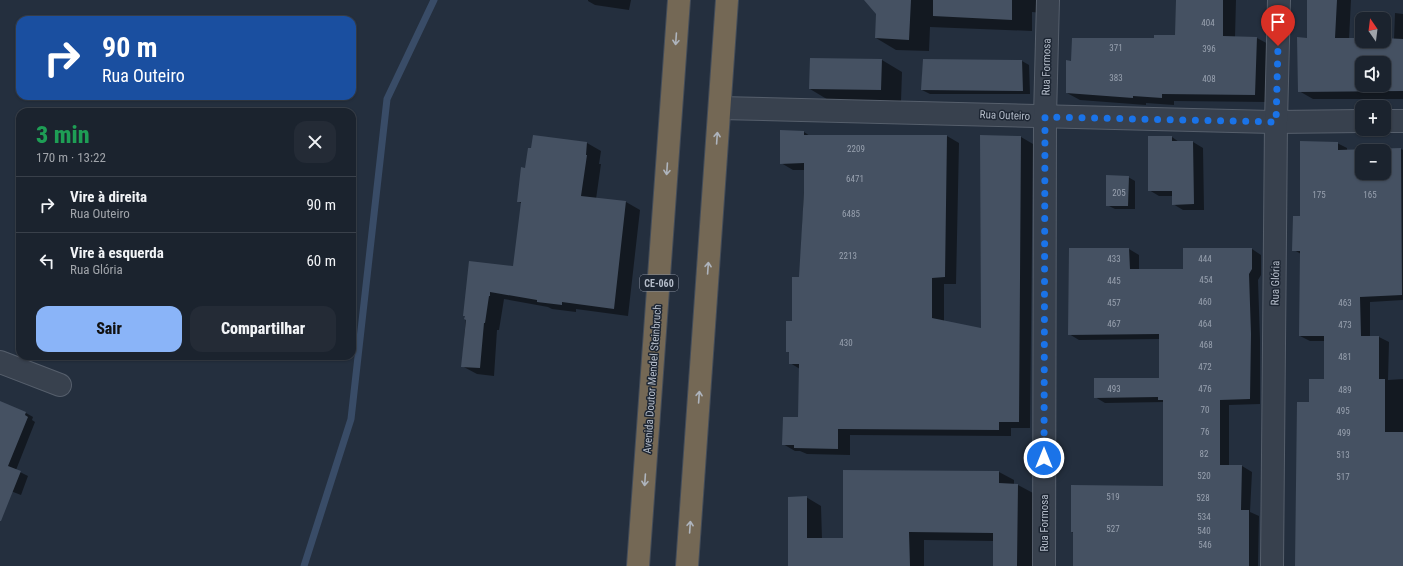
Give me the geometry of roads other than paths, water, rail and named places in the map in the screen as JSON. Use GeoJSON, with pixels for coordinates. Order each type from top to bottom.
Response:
{"type":"FeatureCollection","features":[{"type":"Feature","properties":{"kind":"highway","name":"Avenida Doutor Mendel Steinbruch"},"geometry":{"type":"LineString","coordinates":[[638,566],[679,0]]}},
{"type":"Feature","properties":{"kind":"highway"},"geometry":{"type":"LineString","coordinates":[[687,566],[727,0]]}},
{"type":"Feature","properties":{"kind":"street","name":"Rua Formosa"},"geometry":{"type":"LineString","coordinates":[[1044,566],[1045,117],[1048,0]]}},
{"type":"Feature","properties":{"kind":"street","name":"Rua Glória"},"geometry":{"type":"LineString","coordinates":[[1272,566],[1276,122],[1279,0]]}},
{"type":"Feature","properties":{"kind":"street","name":"Rua Outeiro"},"geometry":{"type":"LineString","coordinates":[[720,108],[1276,122],[1355,121]]}},
{"type":"Feature","properties":{"kind":"street"},"geometry":{"type":"LineString","coordinates":[[1391,121],[1403,121]]}},
{"type":"Feature","properties":{"kind":"street"},"geometry":{"type":"LineString","coordinates":[[0,362],[60,385]]}},
{"type":"Feature","properties":{"kind":"waterway"},"geometry":{"type":"LineString","coordinates":[[304,566],[351,419],[387,99],[434,0]]}}]}
